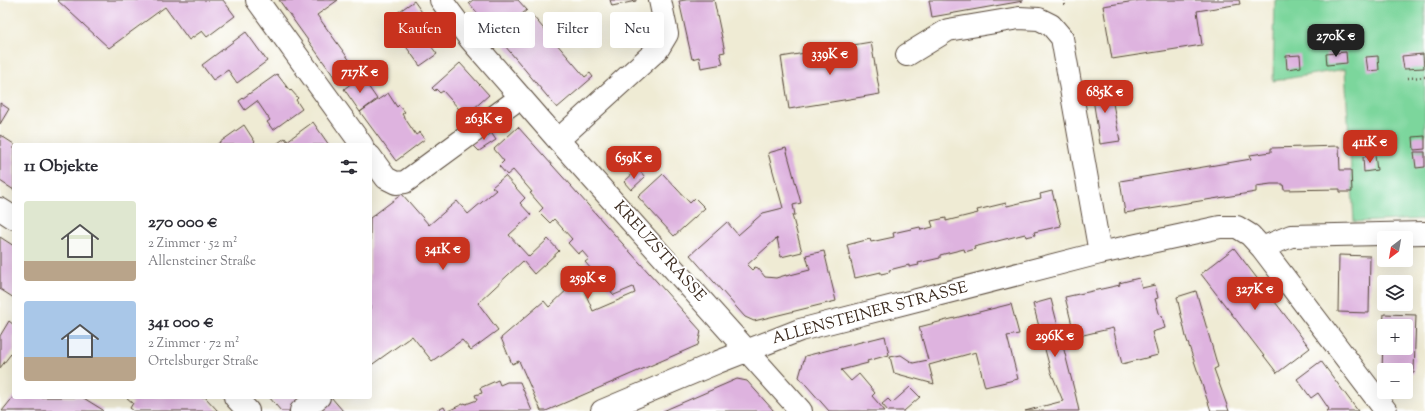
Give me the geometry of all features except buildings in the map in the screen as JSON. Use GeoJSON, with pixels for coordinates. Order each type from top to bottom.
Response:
{"type":"FeatureCollection","features":[{"type":"Feature","properties":{"kind":"street"},"geometry":{"type":"LineString","coordinates":[[257,0],[361,143]]}},
{"type":"Feature","properties":{"kind":"street","name":"KREUZSTRASSE"},"geometry":{"type":"LineString","coordinates":[[441,0],[470,39],[558,140],[802,411]]}},
{"type":"Feature","properties":{"kind":"street"},"geometry":{"type":"LineString","coordinates":[[558,140],[658,49],[667,34],[660,0]]}},
{"type":"Feature","properties":{"kind":"street"},"geometry":{"type":"LineString","coordinates":[[907,55],[948,30],[1019,18],[1039,19],[1051,25],[1062,38],[1100,253]]}},
{"type":"Feature","properties":{"kind":"street"},"geometry":{"type":"LineString","coordinates":[[372,159],[386,178],[396,183],[405,182],[521,97]]}},
{"type":"Feature","properties":{"kind":"street"},"geometry":{"type":"LineString","coordinates":[[0,209],[12,217]]}},
{"type":"Feature","properties":{"kind":"street","name":"ALLENSTEINER STRASSE"},"geometry":{"type":"LineString","coordinates":[[602,411],[800,330],[1100,253],[1220,227],[1237,227],[1250,235],[1262,248],[1386,411]]}},
{"type":"Feature","properties":{"kind":"street"},"geometry":{"type":"LineString","coordinates":[[1262,248],[1291,236],[1425,233]]}},
{"type":"Feature","properties":{"kind":"street"},"geometry":{"type":"LineString","coordinates":[[237,399],[248,411]]}},
{"type":"Feature","properties":{"kind":"street"},"geometry":{"type":"LineString","coordinates":[[301,411],[316,399]]}},
{"type":"Feature","properties":{"kind":"path"},"geometry":{"type":"LineString","coordinates":[[1408,78],[1425,77]]}},
{"type":"Feature","properties":{"kind":"green space"},"geometry":{"type":"Polygon","coordinates":[[[1275,0],[1425,0],[1425,219],[1354,222],[1345,69],[1273,81],[1275,0]]]}}]}
